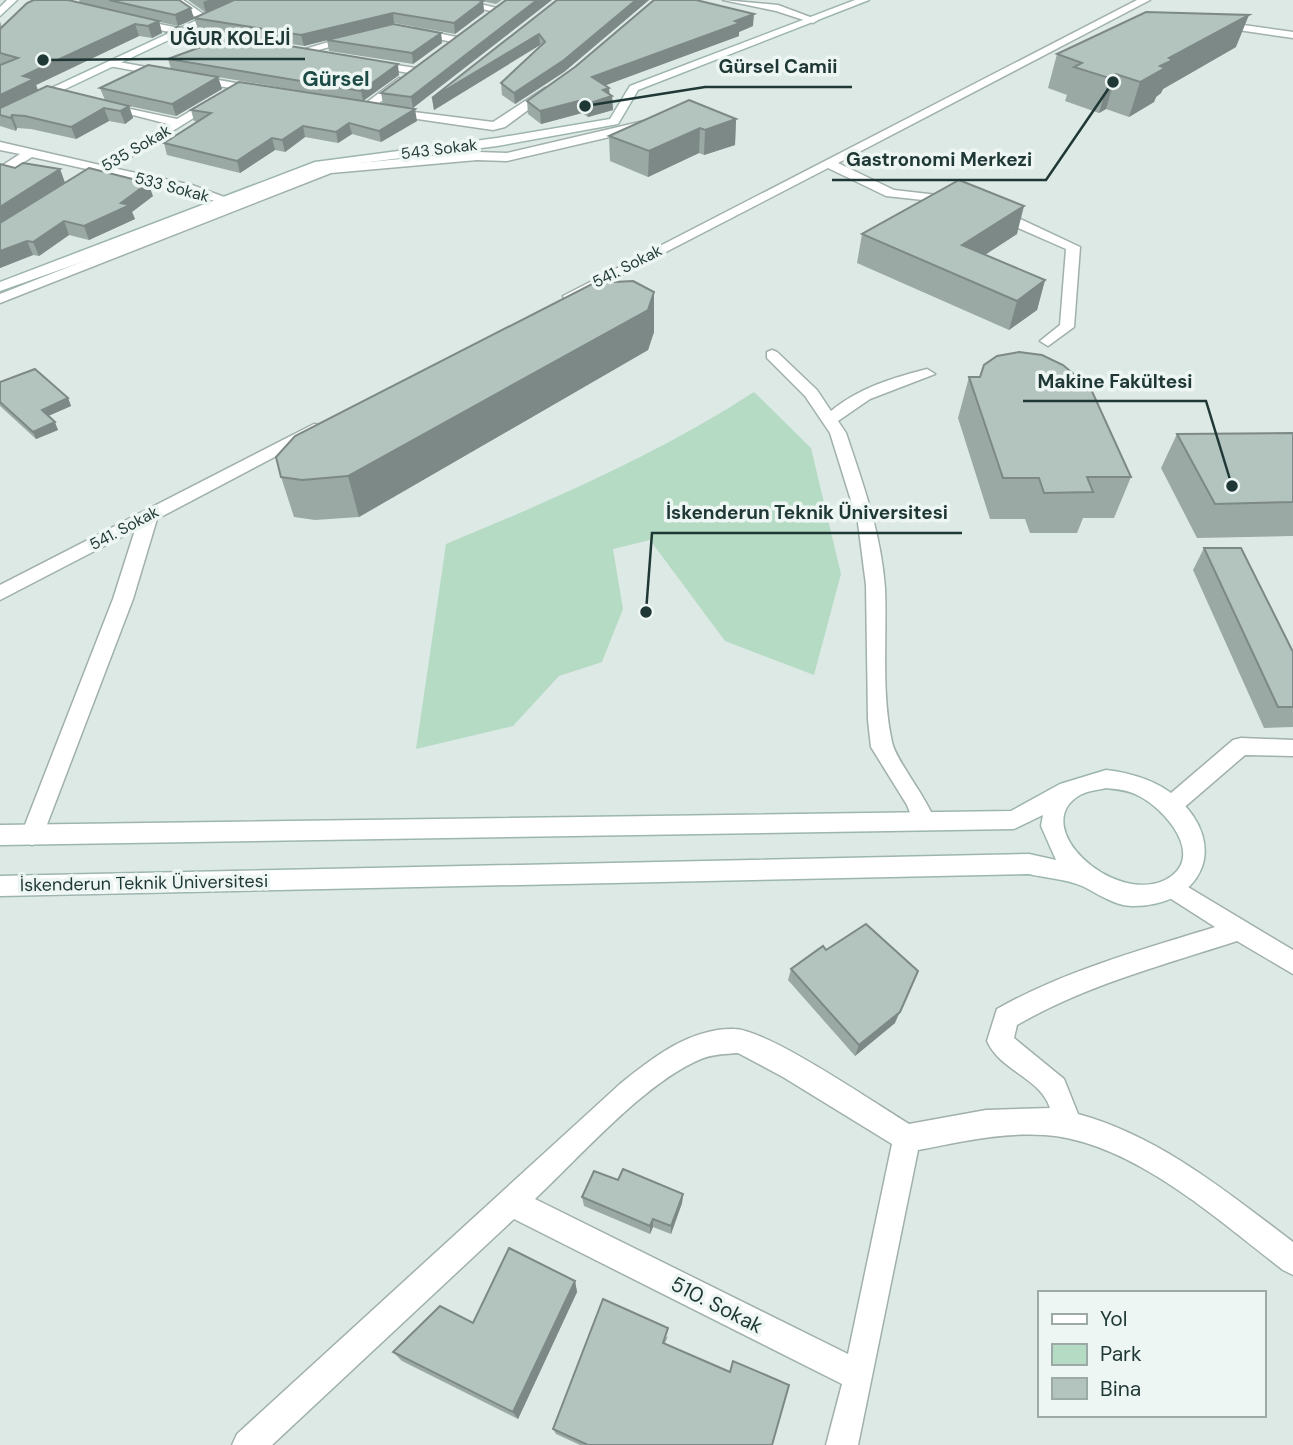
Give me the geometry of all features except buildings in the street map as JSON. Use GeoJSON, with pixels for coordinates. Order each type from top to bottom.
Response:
{"type":"FeatureCollection","features":[{"type":"Feature","properties":{"kind":"street"},"geometry":{"type":"LineString","coordinates":[[0,13],[12,0]]}},
{"type":"Feature","properties":{"kind":"street"},"geometry":{"type":"LineString","coordinates":[[176,0],[207,20]]}},
{"type":"Feature","properties":{"kind":"street"},"geometry":{"type":"LineString","coordinates":[[0,116],[248,0]]}},
{"type":"Feature","properties":{"kind":"street"},"geometry":{"type":"LineString","coordinates":[[450,0],[499,10]]}},
{"type":"Feature","properties":{"kind":"street"},"geometry":{"type":"LineString","coordinates":[[488,17],[512,0]]}},
{"type":"Feature","properties":{"kind":"street"},"geometry":{"type":"LineString","coordinates":[[728,0],[778,8],[813,20]]}},
{"type":"Feature","properties":{"kind":"street"},"geometry":{"type":"LineString","coordinates":[[778,8],[792,0]]}},
{"type":"Feature","properties":{"kind":"street","name":"543 Sokak"},"geometry":{"type":"LineString","coordinates":[[0,287],[122,243],[222,201],[319,165],[614,122],[634,89],[673,71],[864,0]]}},
{"type":"Feature","properties":{"kind":"street","name":"541. Sokak"},"geometry":{"type":"LineString","coordinates":[[554,304],[1123,11],[1147,7]]}},
{"type":"Feature","properties":{"kind":"street"},"geometry":{"type":"LineString","coordinates":[[127,20],[207,36]]}},
{"type":"Feature","properties":{"kind":"street"},"geometry":{"type":"LineString","coordinates":[[1202,22],[1293,35]]}},
{"type":"Feature","properties":{"kind":"street"},"geometry":{"type":"LineString","coordinates":[[407,29],[457,40]]}},
{"type":"Feature","properties":{"kind":"street"},"geometry":{"type":"LineString","coordinates":[[300,52],[373,32]]}},
{"type":"Feature","properties":{"kind":"street"},"geometry":{"type":"LineString","coordinates":[[446,48],[467,33]]}},
{"type":"Feature","properties":{"kind":"street"},"geometry":{"type":"LineString","coordinates":[[287,50],[326,56]]}},
{"type":"Feature","properties":{"kind":"street"},"geometry":{"type":"LineString","coordinates":[[364,62],[415,71]]}},
{"type":"Feature","properties":{"kind":"street"},"geometry":{"type":"LineString","coordinates":[[366,108],[425,63]]}},
{"type":"Feature","properties":{"kind":"street"},"geometry":{"type":"LineString","coordinates":[[113,64],[276,93]]}},
{"type":"Feature","properties":{"kind":"street"},"geometry":{"type":"LineString","coordinates":[[353,106],[489,126],[501,124],[560,83]]}},
{"type":"Feature","properties":{"kind":"street","name":"535 Sokak"},"geometry":{"type":"LineString","coordinates":[[67,191],[238,87]]}},
{"type":"Feature","properties":{"kind":"street"},"geometry":{"type":"LineString","coordinates":[[51,92],[178,124]]}},
{"type":"Feature","properties":{"kind":"street"},"geometry":{"type":"LineString","coordinates":[[415,116],[426,107]]}},
{"type":"Feature","properties":{"kind":"street"},"geometry":{"type":"LineString","coordinates":[[0,299],[329,169],[477,156],[507,157],[646,125],[648,121]]}},
{"type":"Feature","properties":{"kind":"street"},"geometry":{"type":"LineString","coordinates":[[457,147],[489,126]]}},
{"type":"Feature","properties":{"kind":"street","name":"533 Sokak"},"geometry":{"type":"LineString","coordinates":[[0,146],[187,188],[222,201]]}},
{"type":"Feature","properties":{"kind":"street"},"geometry":{"type":"LineString","coordinates":[[0,173],[30,153]]}},
{"type":"Feature","properties":{"kind":"street"},"geometry":{"type":"LineString","coordinates":[[828,163],[891,193],[979,206],[1073,247],[1067,327],[1048,341]]}},
{"type":"Feature","properties":{"kind":"street"},"geometry":{"type":"LineString","coordinates":[[772,355],[811,393],[831,419],[867,523],[875,585],[878,720],[882,747],[917,802],[924,821]]}},
{"type":"Feature","properties":{"kind":"street"},"geometry":{"type":"LineString","coordinates":[[831,419],[851,401],[873,390],[926,374]]}},
{"type":"Feature","properties":{"kind":"street","name":"541. Sokak"},"geometry":{"type":"LineString","coordinates":[[0,593],[323,424]]}},
{"type":"Feature","properties":{"kind":"street"},"geometry":{"type":"LineString","coordinates":[[32,835],[123,599],[149,515]]}},
{"type":"Feature","properties":{"kind":"street"},"geometry":{"type":"LineString","coordinates":[[1172,805],[1241,746],[1293,748]]}},
{"type":"Feature","properties":{"kind":"street"},"geometry":{"type":"LineString","coordinates":[[0,835],[1014,820],[1068,790],[1085,781],[1107,779],[1129,782],[1152,791],[1172,805],[1186,822],[1194,841],[1195,859],[1188,876],[1173,888],[1153,895],[1130,894],[1106,888],[1084,876],[1066,858],[1055,840],[1052,820],[1056,803],[1068,790]]}},
{"type":"Feature","properties":{"kind":"street","name":"İskenderun Teknik Üniversitesi"},"geometry":{"type":"LineString","coordinates":[[0,886],[1029,864],[1084,876]]}},
{"type":"Feature","properties":{"kind":"street"},"geometry":{"type":"LineString","coordinates":[[1173,888],[1293,963]]}},
{"type":"Feature","properties":{"kind":"street"},"geometry":{"type":"LineString","coordinates":[[1066,1124],[1061,1097],[1052,1084],[1010,1054],[1000,1041],[1006,1018],[1032,1003],[1135,963],[1239,930]]}},
{"type":"Feature","properties":{"kind":"street"},"geometry":{"type":"LineString","coordinates":[[248,1445],[650,1076],[671,1059],[708,1044],[741,1040],[907,1138],[1007,1121],[1066,1124],[1128,1146],[1231,1213],[1293,1260]]}},
{"type":"Feature","properties":{"kind":"street"},"geometry":{"type":"LineString","coordinates":[[842,1445],[859,1376],[907,1138]]}},
{"type":"Feature","properties":{"kind":"street","name":"510. Sokak"},"geometry":{"type":"LineString","coordinates":[[511,1202],[859,1376]]}},
{"type":"Feature","properties":{"kind":"green space"},"geometry":{"type":"Polygon","coordinates":[[[754,392],[811,448],[841,574],[814,675],[725,641],[650,540],[613,549],[623,609],[602,662],[559,676],[513,726],[416,749],[446,544],[642,456],[754,392]]]}},
{"type":"Feature","properties":{"kind":"place","name":"UĞUR KOLEJİ"},"geometry":{"type":"Point","coordinates":[43,60]}},
{"type":"Feature","properties":{"kind":"place","name":"Gastronomi Merkezi"},"geometry":{"type":"Point","coordinates":[1113,82]}},
{"type":"Feature","properties":{"kind":"place","name":"Gürsel Camii"},"geometry":{"type":"Point","coordinates":[585,106]}},
{"type":"Feature","properties":{"kind":"place","name":"Makine Fakültesi"},"geometry":{"type":"Point","coordinates":[1232,486]}},
{"type":"Feature","properties":{"kind":"place","name":"İskenderun Teknik Üniversitesi"},"geometry":{"type":"Point","coordinates":[646,612]}},
{"type":"Feature","properties":{"kind":"district","name":"Gürsel"},"geometry":{"type":"Point","coordinates":[336,79]}}]}
